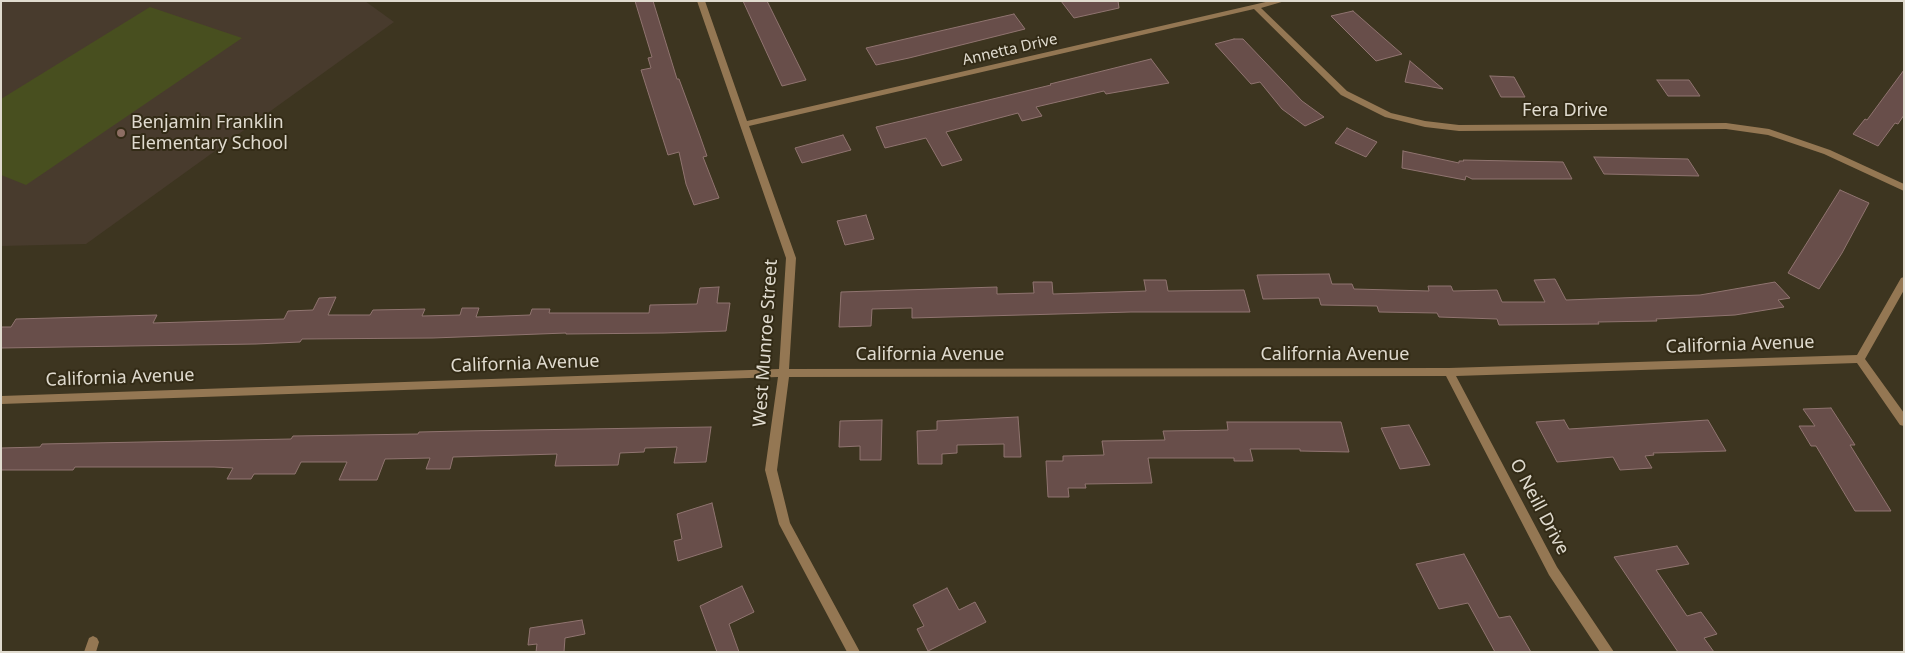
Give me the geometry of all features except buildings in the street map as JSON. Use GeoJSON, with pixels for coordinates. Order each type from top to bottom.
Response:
{"type":"FeatureCollection","features":[{"type":"Feature","properties":{"kind":"street","name":"West Munroe Street"},"geometry":{"type":"LineString","coordinates":[[700,1],[791,258],[784,373],[771,470],[785,524],[854,652]]}},
{"type":"Feature","properties":{"kind":"street","name":"Annetta Drive"},"geometry":{"type":"LineString","coordinates":[[744,124],[1281,1]]}},
{"type":"Feature","properties":{"kind":"street","name":"Fera Drive"},"geometry":{"type":"LineString","coordinates":[[1257,8],[1344,93],[1388,115],[1425,124],[1459,128],[1726,126],[1769,132],[1827,152],[1904,188]]}},
{"type":"Feature","properties":{"kind":"street"},"geometry":{"type":"LineString","coordinates":[[1904,281],[1860,359],[1904,422]]}},
{"type":"Feature","properties":{"kind":"street","name":"California Avenue"},"geometry":{"type":"LineString","coordinates":[[1,400],[784,373],[1449,372],[1860,359]]}},
{"type":"Feature","properties":{"kind":"street","name":"O Neill Drive"},"geometry":{"type":"LineString","coordinates":[[1449,372],[1553,571],[1608,652]]}},
{"type":"Feature","properties":{"kind":"shaded area","name":"Benjamin Franklin Elementary School"},"geometry":{"type":"Polygon","coordinates":[[[1,1],[365,1],[394,22],[86,244],[1,246],[1,1]]]}},
{"type":"Feature","properties":{"kind":"green space"},"geometry":{"type":"Polygon","coordinates":[[[150,7],[242,38],[26,185],[1,175],[1,99],[150,7]]]}},
{"type":"Feature","properties":{"kind":"place","name":"Benjamin Franklin Elementary School"},"geometry":{"type":"Point","coordinates":[121,133]}}]}
